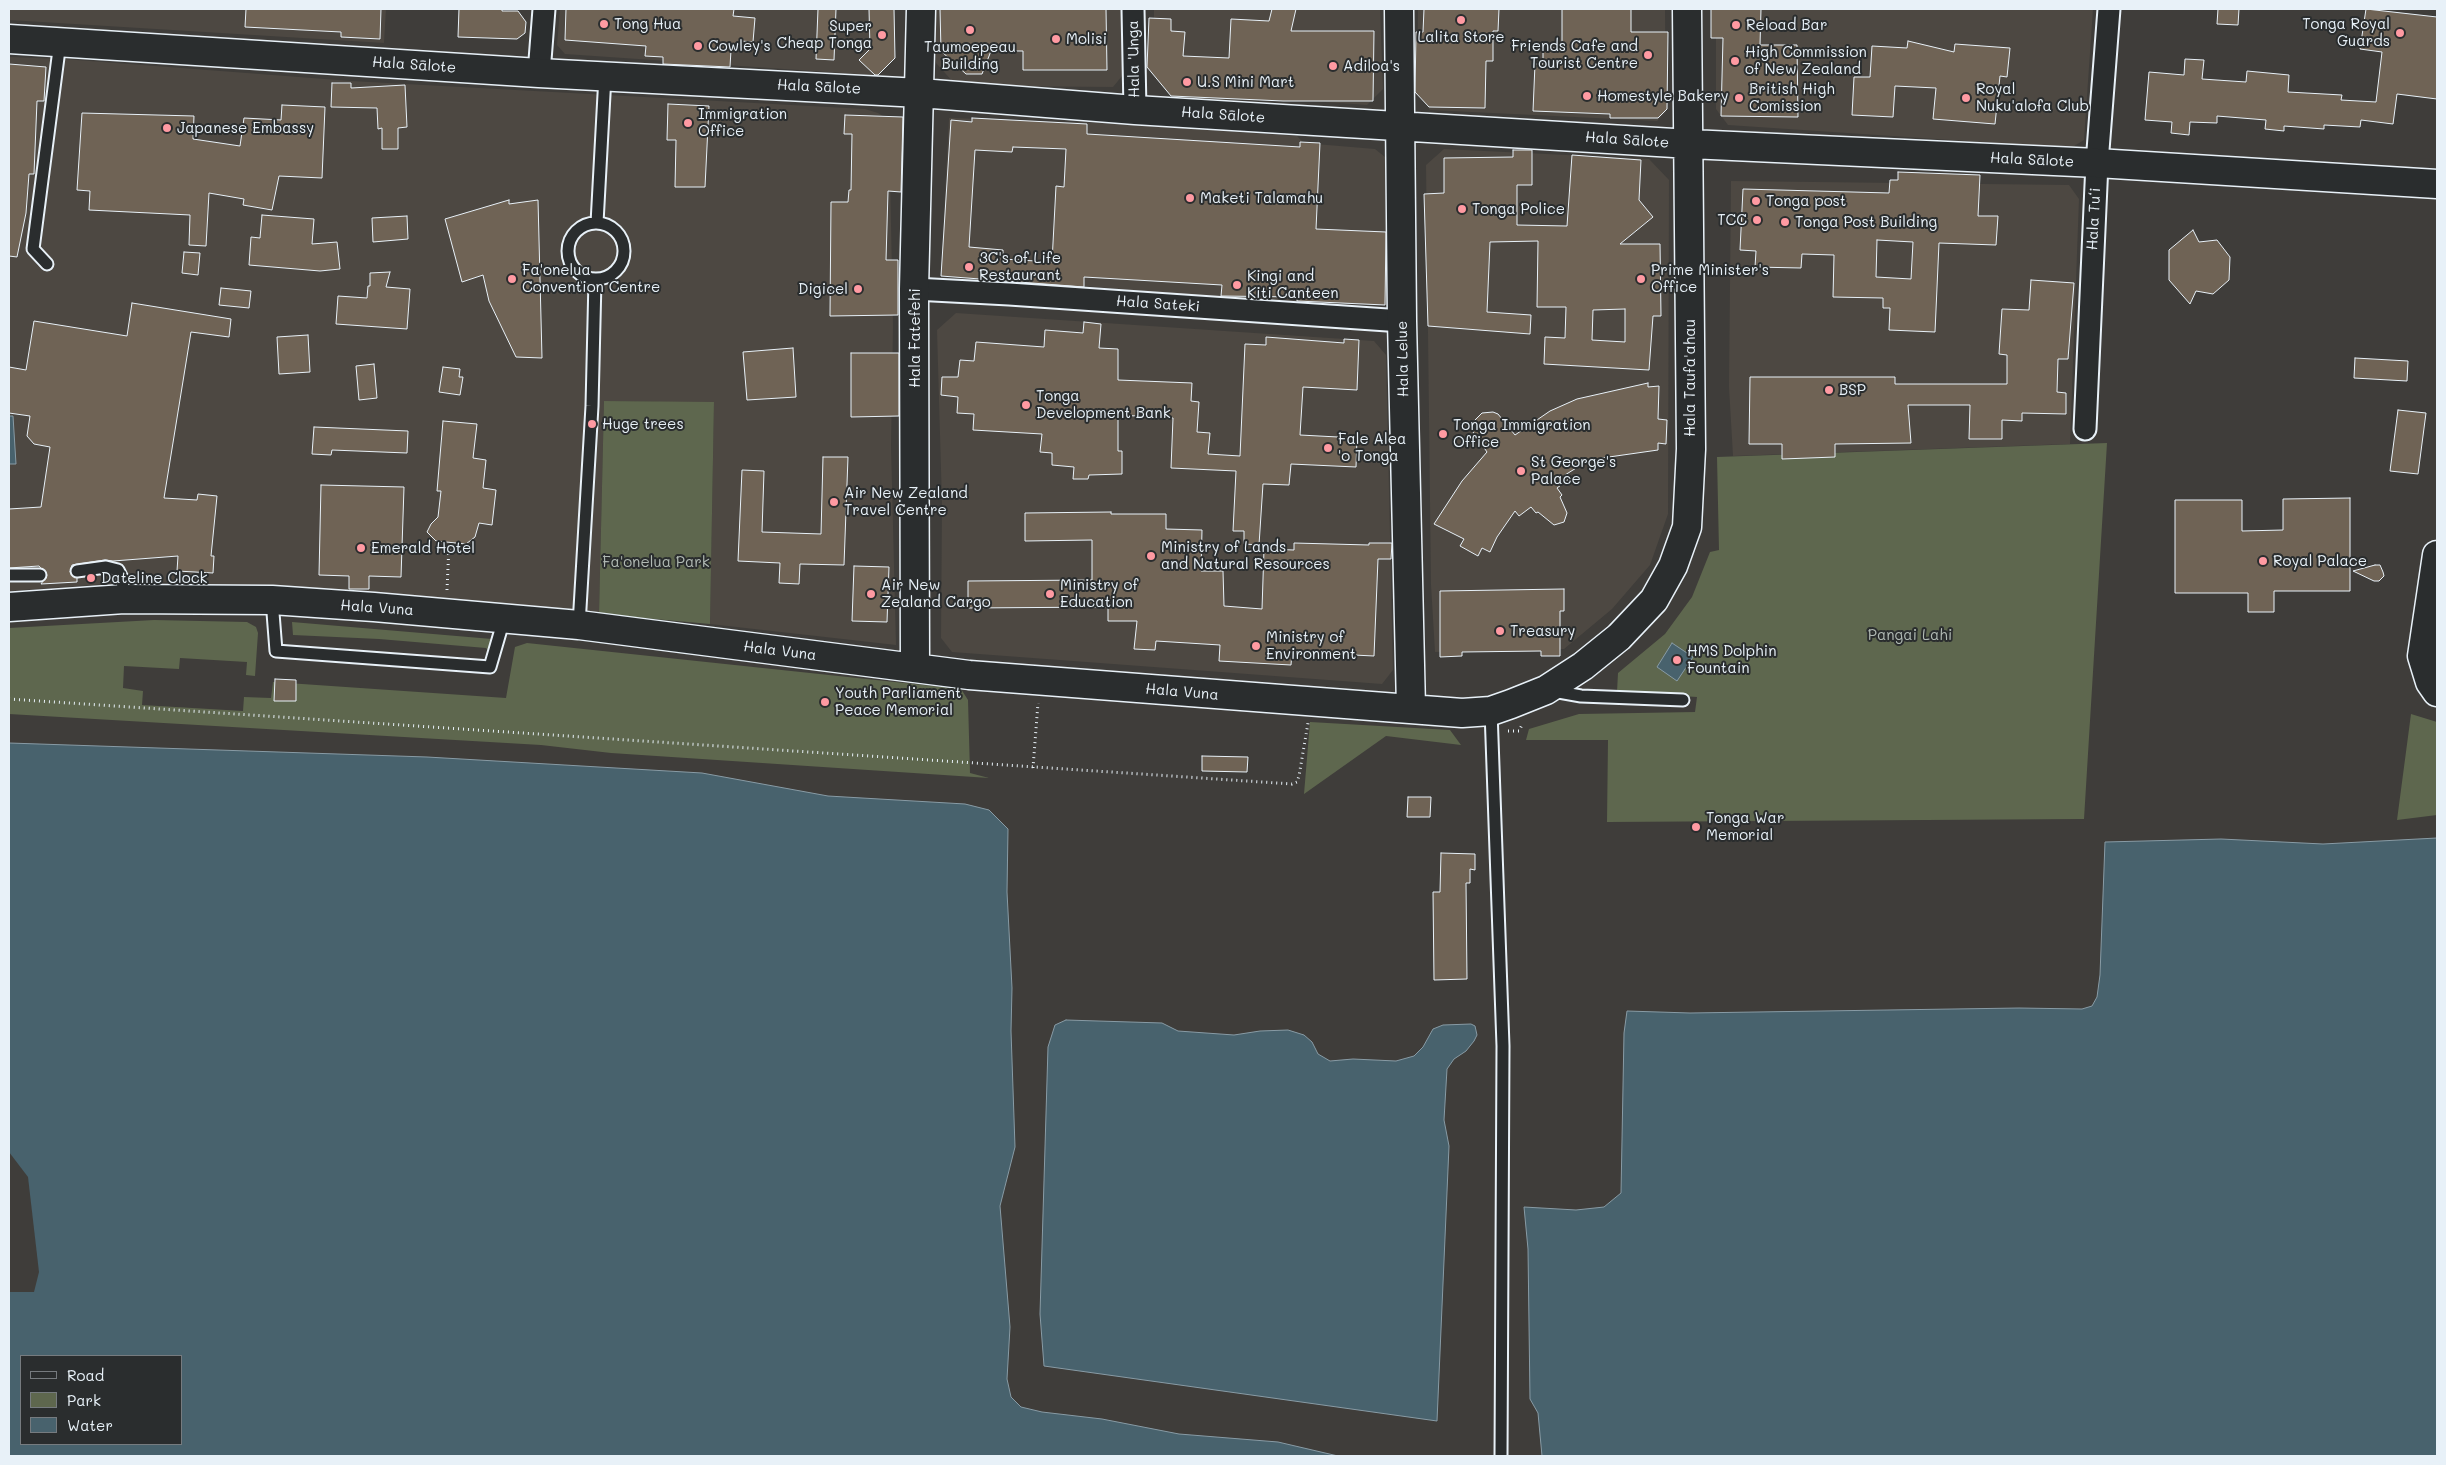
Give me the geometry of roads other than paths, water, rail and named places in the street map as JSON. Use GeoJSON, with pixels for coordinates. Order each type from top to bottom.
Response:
{"type":"FeatureCollection","features":[{"type":"Feature","properties":{"kind":"main road","name":"Hala Fatefehi"},"geometry":{"type":"LineString","coordinates":[[915,668],[914,289],[921,9]]}},
{"type":"Feature","properties":{"kind":"main road","name":"Hala Lelue"},"geometry":{"type":"LineString","coordinates":[[1399,9],[1402,321],[1411,708]]}},
{"type":"Feature","properties":{"kind":"main road","name":"Hala Taufa'ahau"},"geometry":{"type":"LineString","coordinates":[[1546,690],[1584,666],[1618,637],[1654,600],[1673,566],[1687,527],[1691,449],[1690,144],[1687,9]]}},
{"type":"Feature","properties":{"kind":"main road","name":"Hala Sālote"},"geometry":{"type":"LineString","coordinates":[[9,39],[539,73],[920,93],[1135,110],[1690,144],[2097,163],[2437,184]]}},
{"type":"Feature","properties":{"kind":"main road"},"geometry":{"type":"LineString","coordinates":[[2437,556],[2422,656],[2430,682],[2437,692]]}},
{"type":"Feature","properties":{"kind":"main road","name":"Hala Vuna"},"geometry":{"type":"LineString","coordinates":[[9,607],[124,598],[272,600],[446,613],[579,625],[915,668],[1040,681],[1411,708],[1462,713],[1491,721],[1546,690]]}},
{"type":"Feature","properties":{"kind":"street"},"geometry":{"type":"LineString","coordinates":[[539,73],[544,9]]}},
{"type":"Feature","properties":{"kind":"street","name":"Hala 'Unga"},"geometry":{"type":"LineString","coordinates":[[1133,9],[1135,110]]}},
{"type":"Feature","properties":{"kind":"street","name":"Hala Tuʻi"},"geometry":{"type":"LineString","coordinates":[[2085,429],[2097,163],[2109,9]]}},
{"type":"Feature","properties":{"kind":"street","name":"Hala Sateki"},"geometry":{"type":"LineString","coordinates":[[914,289],[1402,321]]}},
{"type":"Feature","properties":{"kind":"lane"},"geometry":{"type":"LineString","coordinates":[[47,264],[33,249],[60,42]]}},
{"type":"Feature","properties":{"kind":"lane"},"geometry":{"type":"LineString","coordinates":[[597,223],[605,76]]}},
{"type":"Feature","properties":{"kind":"lane"},"geometry":{"type":"LineString","coordinates":[[597,223],[611,227],[618,234],[624,252],[617,270],[605,278],[595,280],[585,277],[572,268],[568,258],[568,248],[570,238],[577,230],[586,224],[597,223]]}},
{"type":"Feature","properties":{"kind":"lane"},"geometry":{"type":"LineString","coordinates":[[579,625],[592,406],[595,280]]}},
{"type":"Feature","properties":{"kind":"lane"},"geometry":{"type":"LineString","coordinates":[[77,571],[106,567],[118,570],[122,578],[124,598]]}},
{"type":"Feature","properties":{"kind":"lane"},"geometry":{"type":"LineString","coordinates":[[9,575],[40,575]]}},
{"type":"Feature","properties":{"kind":"lane"},"geometry":{"type":"LineString","coordinates":[[272,600],[276,651],[490,667],[504,619]]}},
{"type":"Feature","properties":{"kind":"lane"},"geometry":{"type":"LineString","coordinates":[[1546,690],[1581,696],[1683,700]]}},
{"type":"Feature","properties":{"kind":"lane"},"geometry":{"type":"LineString","coordinates":[[1491,721],[1504,1046],[1502,1456]]}},
{"type":"Feature","properties":{"kind":"water"},"geometry":{"type":"Polygon","coordinates":[[[9,416],[13,416],[16,464],[9,464],[9,416]]]}},
{"type":"Feature","properties":{"kind":"water"},"geometry":{"type":"Polygon","coordinates":[[[1672,643],[1693,657],[1677,681],[1657,667],[1672,643]]]}},
{"type":"Feature","properties":{"kind":"water"},"geometry":{"type":"Polygon","coordinates":[[[9,743],[427,757],[702,773],[828,796],[965,804],[989,810],[1008,829],[1007,892],[1012,988],[1011,1031],[1015,1147],[1000,1206],[1010,1327],[1007,1379],[1011,1397],[1021,1407],[1042,1412],[1102,1419],[1179,1434],[1278,1442],[1338,1456],[9,1456],[9,743]]]}},
{"type":"Feature","properties":{"kind":"water"},"geometry":{"type":"Polygon","coordinates":[[[2437,838],[2437,1456],[1542,1456],[1538,1413],[1530,1399],[1528,1249],[1524,1207],[1576,1210],[1604,1207],[1621,1193],[1624,1033],[1627,1011],[1690,1013],[2019,1008],[2082,1009],[2092,1006],[2097,997],[2100,975],[2105,842],[2221,839],[2323,844],[2437,838]]]}},
{"type":"Feature","properties":{"kind":"water"},"geometry":{"type":"Polygon","coordinates":[[[1066,1020],[1162,1023],[1178,1031],[1234,1035],[1260,1031],[1288,1030],[1304,1035],[1312,1042],[1318,1054],[1330,1061],[1353,1059],[1396,1061],[1414,1056],[1423,1047],[1433,1029],[1443,1025],[1471,1024],[1475,1026],[1477,1035],[1474,1041],[1466,1051],[1454,1059],[1447,1069],[1444,1120],[1449,1146],[1437,1421],[1044,1366],[1040,1314],[1048,1047],[1055,1025],[1066,1020]]]}},
{"type":"Feature","properties":{"kind":"place","name":"Lalita Store"},"geometry":{"type":"Point","coordinates":[1461,20]}},
{"type":"Feature","properties":{"kind":"place","name":"Tong Hua"},"geometry":{"type":"Point","coordinates":[604,24]}},
{"type":"Feature","properties":{"kind":"place","name":"Reload Bar"},"geometry":{"type":"Point","coordinates":[1736,25]}},
{"type":"Feature","properties":{"kind":"place","name":"Taumoepeau Building"},"geometry":{"type":"Point","coordinates":[970,30]}},
{"type":"Feature","properties":{"kind":"place","name":"Tonga Royal Guards"},"geometry":{"type":"Point","coordinates":[2400,33]}},
{"type":"Feature","properties":{"kind":"place","name":"Super Cheap Tonga"},"geometry":{"type":"Point","coordinates":[882,35]}},
{"type":"Feature","properties":{"kind":"place","name":"Molisi"},"geometry":{"type":"Point","coordinates":[1056,39]}},
{"type":"Feature","properties":{"kind":"place","name":"Cowley's"},"geometry":{"type":"Point","coordinates":[698,46]}},
{"type":"Feature","properties":{"kind":"place","name":"Friends Cafe and Tourist Centre"},"geometry":{"type":"Point","coordinates":[1648,55]}},
{"type":"Feature","properties":{"kind":"place","name":"High Commission of New Zealand"},"geometry":{"type":"Point","coordinates":[1735,61]}},
{"type":"Feature","properties":{"kind":"place","name":"Adiloa's"},"geometry":{"type":"Point","coordinates":[1333,66]}},
{"type":"Feature","properties":{"kind":"place","name":"U.S Mini Mart"},"geometry":{"type":"Point","coordinates":[1187,82]}},
{"type":"Feature","properties":{"kind":"place","name":"Homestyle Bakery"},"geometry":{"type":"Point","coordinates":[1587,96]}},
{"type":"Feature","properties":{"kind":"place","name":"British High Comission"},"geometry":{"type":"Point","coordinates":[1739,98]}},
{"type":"Feature","properties":{"kind":"place","name":"Royal Nuku'alofa Club"},"geometry":{"type":"Point","coordinates":[1966,98]}},
{"type":"Feature","properties":{"kind":"place","name":"Immigration Office"},"geometry":{"type":"Point","coordinates":[688,123]}},
{"type":"Feature","properties":{"kind":"place","name":"Japanese Embassy"},"geometry":{"type":"Point","coordinates":[167,128]}},
{"type":"Feature","properties":{"kind":"place","name":"Maketi Talamahu"},"geometry":{"type":"Point","coordinates":[1190,198]}},
{"type":"Feature","properties":{"kind":"place","name":"Tonga post"},"geometry":{"type":"Point","coordinates":[1756,201]}},
{"type":"Feature","properties":{"kind":"place","name":"Tonga Police"},"geometry":{"type":"Point","coordinates":[1462,209]}},
{"type":"Feature","properties":{"kind":"place","name":"TCC"},"geometry":{"type":"Point","coordinates":[1757,220]}},
{"type":"Feature","properties":{"kind":"place","name":"Tonga Post Building"},"geometry":{"type":"Point","coordinates":[1785,222]}},
{"type":"Feature","properties":{"kind":"place","name":"3C's of Life Restaurant"},"geometry":{"type":"Point","coordinates":[969,267]}},
{"type":"Feature","properties":{"kind":"place","name":"Fa'onelua Convention Centre"},"geometry":{"type":"Point","coordinates":[512,279]}},
{"type":"Feature","properties":{"kind":"place","name":"Prime Minister's Office"},"geometry":{"type":"Point","coordinates":[1641,279]}},
{"type":"Feature","properties":{"kind":"place","name":"Kingi and Kiti Canteen"},"geometry":{"type":"Point","coordinates":[1237,285]}},
{"type":"Feature","properties":{"kind":"place","name":"Digicel"},"geometry":{"type":"Point","coordinates":[858,289]}},
{"type":"Feature","properties":{"kind":"place","name":"BSP"},"geometry":{"type":"Point","coordinates":[1829,390]}},
{"type":"Feature","properties":{"kind":"place","name":"Tonga Development Bank"},"geometry":{"type":"Point","coordinates":[1026,405]}},
{"type":"Feature","properties":{"kind":"place","name":"Huge trees"},"geometry":{"type":"Point","coordinates":[592,424]}},
{"type":"Feature","properties":{"kind":"place","name":"Tonga Immigration Office"},"geometry":{"type":"Point","coordinates":[1443,434]}},
{"type":"Feature","properties":{"kind":"place","name":"Fale Alea 'o Tonga"},"geometry":{"type":"Point","coordinates":[1328,448]}},
{"type":"Feature","properties":{"kind":"place","name":"St George's Palace"},"geometry":{"type":"Point","coordinates":[1521,471]}},
{"type":"Feature","properties":{"kind":"place","name":"Air New Zealand Travel Centre"},"geometry":{"type":"Point","coordinates":[834,502]}},
{"type":"Feature","properties":{"kind":"place","name":"Emerald Hotel"},"geometry":{"type":"Point","coordinates":[361,548]}},
{"type":"Feature","properties":{"kind":"place","name":"Ministry of Lands and Natural Resources"},"geometry":{"type":"Point","coordinates":[1151,556]}},
{"type":"Feature","properties":{"kind":"place","name":"Royal Palace"},"geometry":{"type":"Point","coordinates":[2263,561]}},
{"type":"Feature","properties":{"kind":"place","name":"Dateline Clock"},"geometry":{"type":"Point","coordinates":[91,578]}},
{"type":"Feature","properties":{"kind":"place","name":"Air New Zealand Cargo"},"geometry":{"type":"Point","coordinates":[871,594]}},
{"type":"Feature","properties":{"kind":"place","name":"Ministry of Education"},"geometry":{"type":"Point","coordinates":[1050,594]}},
{"type":"Feature","properties":{"kind":"place","name":"Treasury"},"geometry":{"type":"Point","coordinates":[1500,631]}},
{"type":"Feature","properties":{"kind":"place","name":"Ministry of Environment"},"geometry":{"type":"Point","coordinates":[1256,646]}},
{"type":"Feature","properties":{"kind":"place","name":"HMS Dolphin Fountain"},"geometry":{"type":"Point","coordinates":[1677,660]}},
{"type":"Feature","properties":{"kind":"place","name":"Youth Parliament Peace Memorial"},"geometry":{"type":"Point","coordinates":[825,702]}},
{"type":"Feature","properties":{"kind":"place","name":"Tonga War Memorial"},"geometry":{"type":"Point","coordinates":[1696,827]}},
{"type":"Feature","properties":{"kind":"park label","name":"Fa'onelua Park"},"geometry":{"type":"Point","coordinates":[656,562]}},
{"type":"Feature","properties":{"kind":"park label","name":"Pangai Lahi"},"geometry":{"type":"Point","coordinates":[1910,635]}}]}
